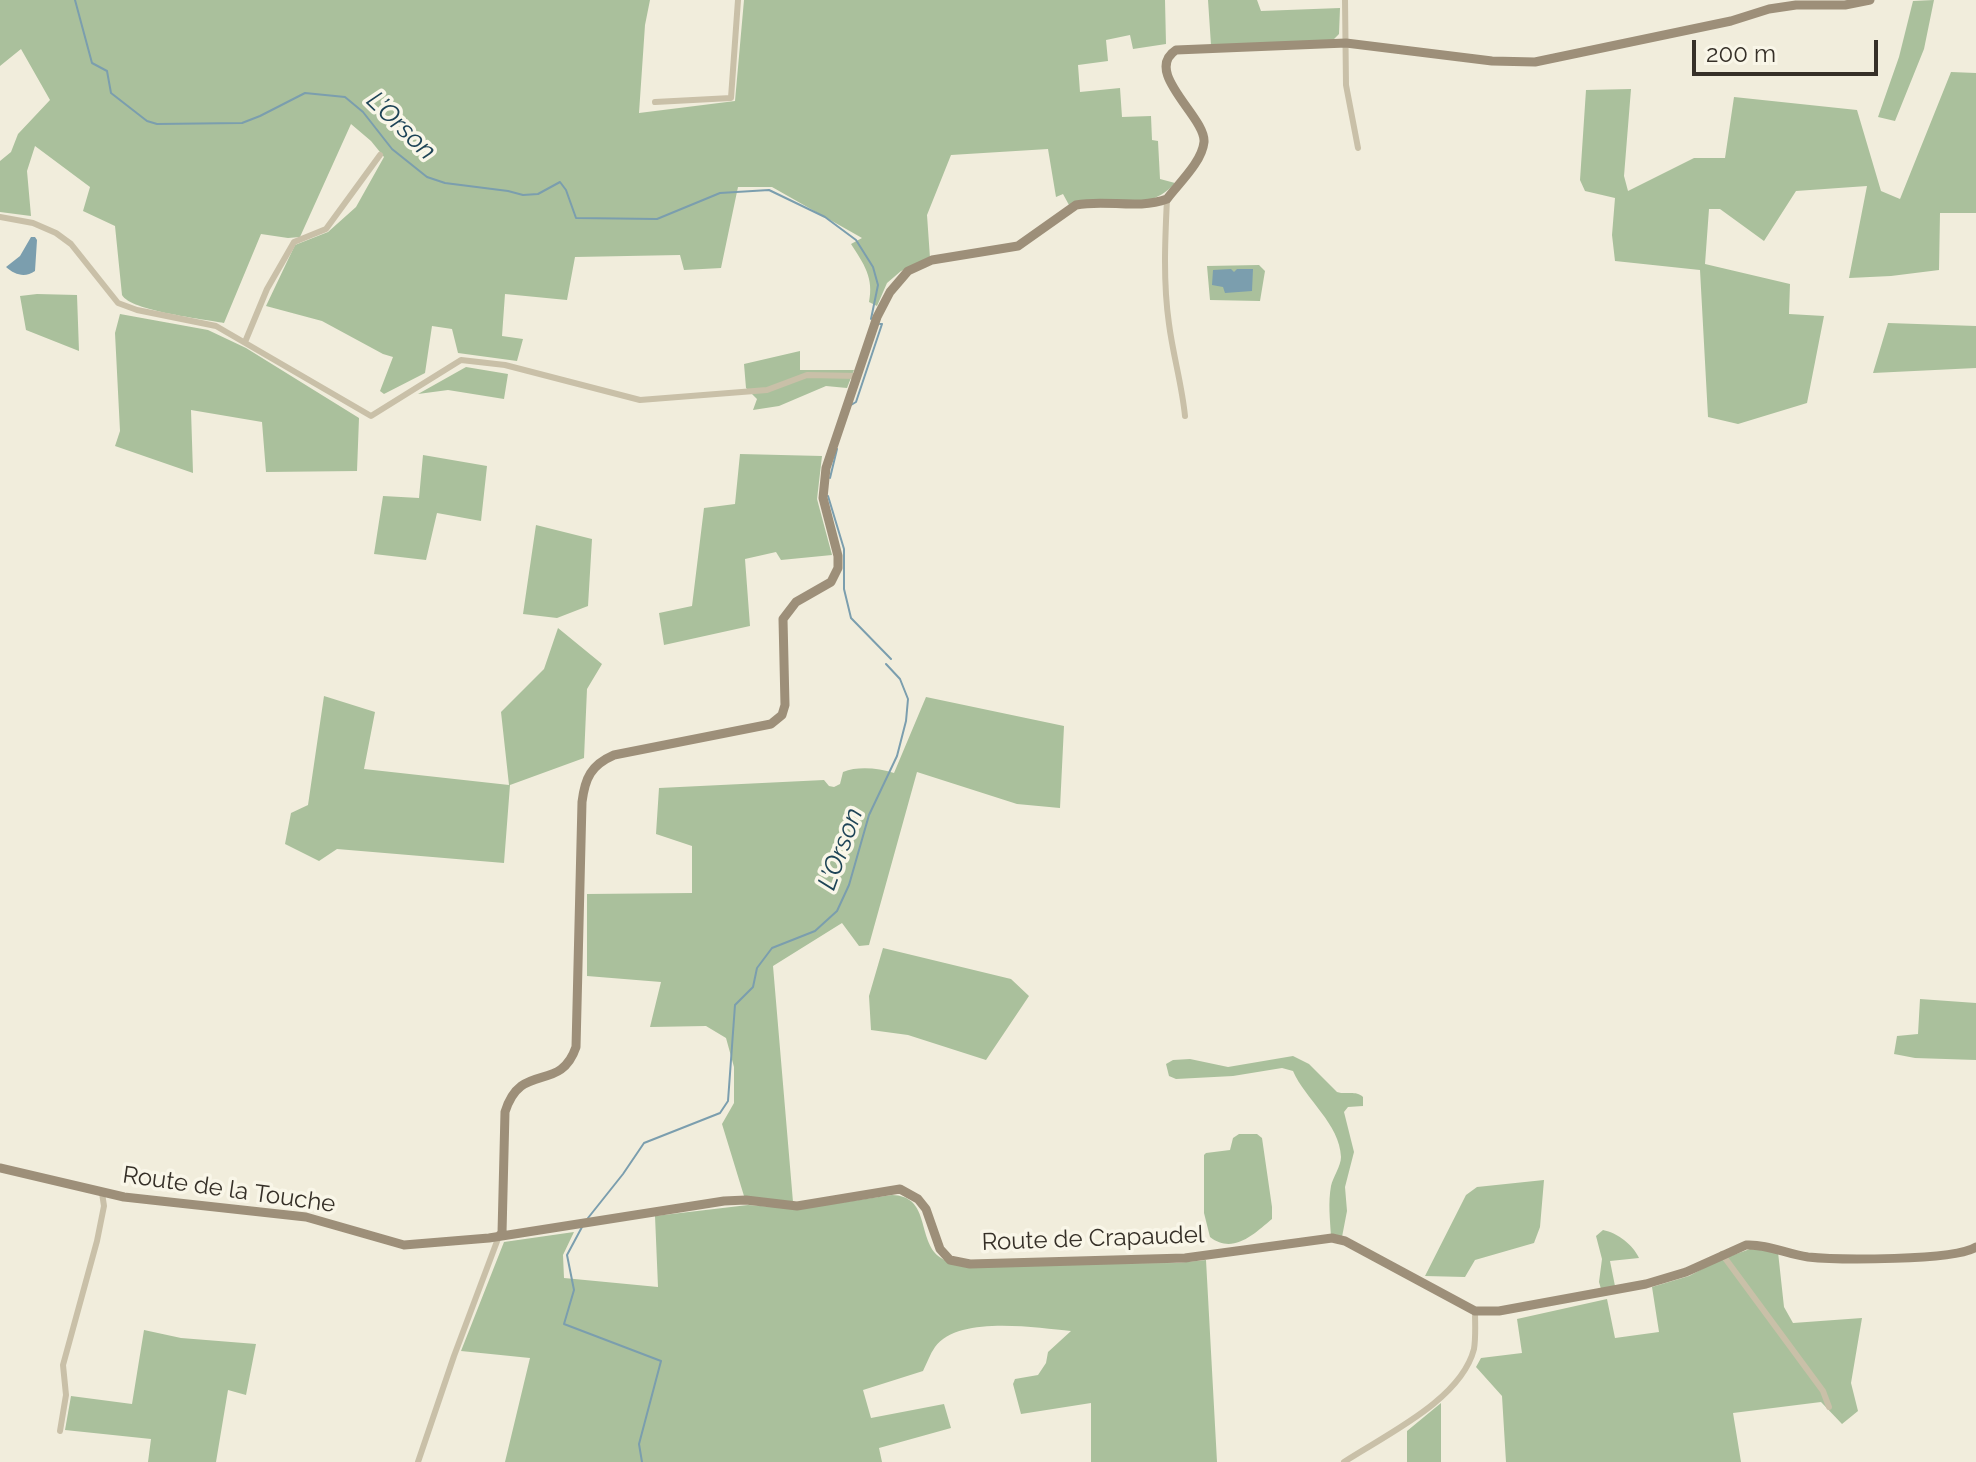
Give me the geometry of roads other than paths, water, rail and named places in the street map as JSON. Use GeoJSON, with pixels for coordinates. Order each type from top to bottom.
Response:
{"type":"FeatureCollection","features":[{"type":"Feature","properties":{"kind":"street"},"geometry":{"type":"LineString","coordinates":[[655,102],[731,98],[738,0]]}},
{"type":"Feature","properties":{"kind":"street"},"geometry":{"type":"LineString","coordinates":[[1345,0],[1346,85],[1358,148]]}},
{"type":"Feature","properties":{"kind":"street"},"geometry":{"type":"LineString","coordinates":[[1185,416],[1167,309],[1163,250],[1167,199],[1199,157],[1204,145],[1200,124],[1178,97],[1166,68],[1170,54],[1176,50],[1346,43],[1492,61],[1535,62],[1731,21],[1769,9],[1796,5],[1845,5],[1870,0]]}},
{"type":"Feature","properties":{"kind":"street"},"geometry":{"type":"LineString","coordinates":[[245,342],[284,256],[294,242],[326,229],[380,155]]}},
{"type":"Feature","properties":{"kind":"street"},"geometry":{"type":"LineString","coordinates":[[418,1462],[454,1356],[502,1233],[505,1112],[509,1101],[516,1087],[564,1068],[576,1047],[582,802],[587,778],[601,760],[614,755],[771,724],[782,715],[785,705],[783,619],[796,602],[831,582],[838,568],[838,556],[822,490],[839,423],[876,321],[890,292],[908,271],[932,260],[1018,246],[1076,205],[1139,205],[1167,199]]}},
{"type":"Feature","properties":{"kind":"street"},"geometry":{"type":"LineString","coordinates":[[0,217],[33,223],[64,238],[118,303],[137,310],[216,326],[371,416],[461,360],[505,365],[640,400],[767,390],[807,375],[858,376]]}},
{"type":"Feature","properties":{"kind":"street","name":"Route de la Touche"},"geometry":{"type":"LineString","coordinates":[[0,1168],[102,1193],[306,1217],[404,1245],[499,1236]]}},
{"type":"Feature","properties":{"kind":"street","name":"Route de Crapaudel"},"geometry":{"type":"LineString","coordinates":[[499,1236],[724,1201],[746,1200],[797,1206],[900,1189],[918,1199],[926,1209],[940,1249],[950,1260],[970,1264],[1172,1259],[1332,1238],[1345,1241],[1475,1311]]}},
{"type":"Feature","properties":{"kind":"street"},"geometry":{"type":"LineString","coordinates":[[60,1431],[66,1395],[63,1365],[97,1241],[104,1206],[102,1193]]}},
{"type":"Feature","properties":{"kind":"street"},"geometry":{"type":"LineString","coordinates":[[1344,1462],[1417,1414],[1454,1385],[1473,1350],[1475,1311],[1499,1311],[1646,1284],[1686,1272],[1722,1254],[1757,1244],[1825,1258],[1952,1255],[1976,1247]]}},
{"type":"Feature","properties":{"kind":"street"},"geometry":{"type":"LineString","coordinates":[[1722,1254],[1823,1391],[1829,1407]]}},
{"type":"Feature","properties":{"kind":"water"},"geometry":{"type":"Polygon","coordinates":[[[31,237],[37,240],[35,271],[16,274],[6,267],[20,256],[31,237]]]}},
{"type":"Feature","properties":{"kind":"water"},"geometry":{"type":"Polygon","coordinates":[[[1231,269],[1234,272],[1237,269],[1253,269],[1252,291],[1225,293],[1223,287],[1212,285],[1213,270],[1231,269]]]}},
{"type":"Feature","properties":{"kind":"waterway","name":"L’Orson"},"geometry":{"type":"LineString","coordinates":[[75,0],[92,63],[107,71],[111,93],[147,121],[157,124],[242,123],[305,93],[345,97],[363,112],[392,149],[427,177],[445,183],[523,195],[538,194],[560,182],[576,218],[657,219],[720,193],[769,190],[825,217],[856,240],[873,267],[878,285],[871,319]]}},
{"type":"Feature","properties":{"kind":"waterway","name":"L’Orson"},"geometry":{"type":"LineString","coordinates":[[851,405],[856,402],[880,324]]}},
{"type":"Feature","properties":{"kind":"waterway","name":"L’Orson"},"geometry":{"type":"LineString","coordinates":[[830,478],[837,449]]}},
{"type":"Feature","properties":{"kind":"waterway","name":"L’Orson"},"geometry":{"type":"LineString","coordinates":[[828,496],[844,549],[844,589],[851,618],[891,659]]}},
{"type":"Feature","properties":{"kind":"waterway","name":"L’Orson"},"geometry":{"type":"LineString","coordinates":[[588,1218],[644,1143],[720,1113],[728,1101],[735,1005],[753,987],[757,968],[772,948],[815,931],[837,911],[849,885],[869,815],[897,756],[906,721],[908,699],[900,679],[886,664]]}},
{"type":"Feature","properties":{"kind":"waterway","name":"L’Orson"},"geometry":{"type":"LineString","coordinates":[[582,1227],[567,1255],[574,1290],[564,1324],[661,1361],[639,1444],[642,1462]]}}]}
